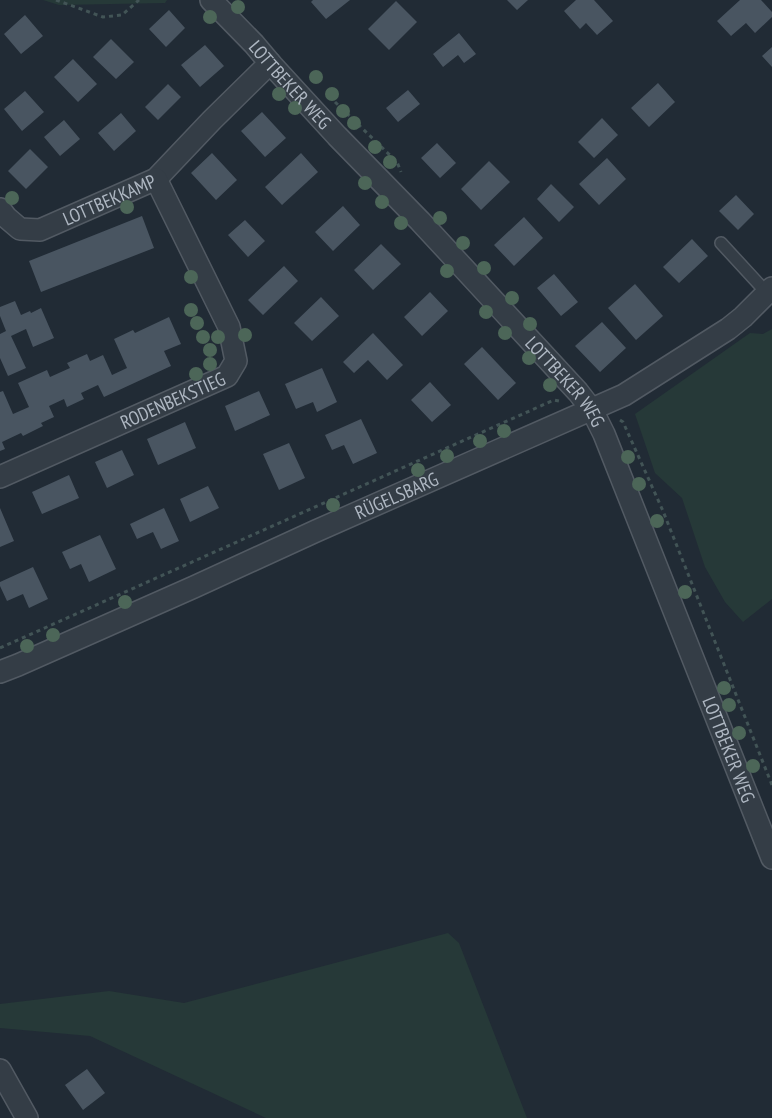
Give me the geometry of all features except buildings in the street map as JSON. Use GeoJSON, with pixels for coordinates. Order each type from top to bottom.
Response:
{"type":"FeatureCollection","features":[{"type":"Feature","properties":{"kind":"street","name":"LOTTBEKER WEG"},"geometry":{"type":"LineString","coordinates":[[211,0],[254,44],[337,136],[420,221],[578,392],[592,410],[604,434],[772,858]]}},
{"type":"Feature","properties":{"kind":"street","name":"LOTTBEKKAMP"},"geometry":{"type":"LineString","coordinates":[[0,209],[20,229],[40,230],[156,179],[270,63]]}},
{"type":"Feature","properties":{"kind":"street","name":"RODENBEKSTIEG"},"geometry":{"type":"LineString","coordinates":[[0,477],[227,376],[236,361],[229,327],[156,179]]}},
{"type":"Feature","properties":{"kind":"street","name":"RÜGELSBARG"},"geometry":{"type":"LineString","coordinates":[[0,672],[624,395],[728,329],[743,317],[769,290]]}},
{"type":"Feature","properties":{"kind":"street"},"geometry":{"type":"LineString","coordinates":[[0,1070],[27,1118]]}},
{"type":"Feature","properties":{"kind":"lane"},"geometry":{"type":"LineString","coordinates":[[721,244],[769,290]]}},
{"type":"Feature","properties":{"kind":"path"},"geometry":{"type":"LineString","coordinates":[[56,0],[103,17],[122,15],[139,0]]}},
{"type":"Feature","properties":{"kind":"path"},"geometry":{"type":"LineString","coordinates":[[592,410],[623,422],[663,510],[772,785]]}},
{"type":"Feature","properties":{"kind":"green space"},"geometry":{"type":"Polygon","coordinates":[[[43,0],[167,0],[165,3],[59,5],[43,0]]]}},
{"type":"Feature","properties":{"kind":"green space"},"geometry":{"type":"Polygon","coordinates":[[[772,329],[772,599],[743,622],[725,602],[705,567],[682,498],[655,473],[635,414],[750,333],[763,334],[772,329]]]}},
{"type":"Feature","properties":{"kind":"green space"},"geometry":{"type":"Polygon","coordinates":[[[448,933],[459,943],[527,1118],[266,1118],[90,1036],[0,1028],[0,1004],[109,991],[184,1003],[448,933]]]}}]}
